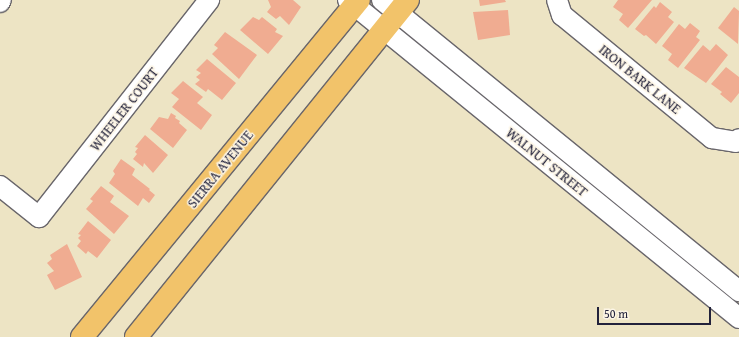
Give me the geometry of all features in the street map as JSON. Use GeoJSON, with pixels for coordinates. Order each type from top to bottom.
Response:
{"type":"FeatureCollection","features":[{"type":"Feature","properties":{"kind":"main road","name":"SIERRA AVENUE"},"geometry":{"type":"LineString","coordinates":[[82,337],[354,2]]}},
{"type":"Feature","properties":{"kind":"main road"},"geometry":{"type":"LineString","coordinates":[[136,337],[384,30],[396,4]]}},
{"type":"Feature","properties":{"kind":"street","name":"WHEELER COURT"},"geometry":{"type":"LineString","coordinates":[[0,186],[39,217],[209,0]]}},
{"type":"Feature","properties":{"kind":"street","name":"IRON BARK LANE"},"geometry":{"type":"LineString","coordinates":[[557,0],[562,15],[712,138],[738,140]]}},
{"type":"Feature","properties":{"kind":"street","name":"WALNUT STREET"},"geometry":{"type":"LineString","coordinates":[[354,2],[384,30],[739,318]]}},
{"type":"Feature","properties":{"kind":"street","name":"WALNUT STREET"},"geometry":{"type":"LineString","coordinates":[[396,4],[739,291]]}},
{"type":"Feature","properties":{"kind":"building"},"geometry":{"type":"Polygon","coordinates":[[[268,0],[293,0],[301,7],[289,25],[280,16],[276,19],[267,12],[271,7],[268,0]]]}},
{"type":"Feature","properties":{"kind":"building"},"geometry":{"type":"Polygon","coordinates":[[[479,0],[505,0],[506,2],[480,6],[479,0]]]}},
{"type":"Feature","properties":{"kind":"building"},"geometry":{"type":"Polygon","coordinates":[[[618,0],[652,0],[628,28],[619,20],[623,14],[613,7],[618,0]]]}},
{"type":"Feature","properties":{"kind":"building"},"geometry":{"type":"Polygon","coordinates":[[[660,2],[672,12],[668,17],[674,22],[656,44],[646,35],[644,36],[635,29],[654,6],[656,8],[660,2]]]}},
{"type":"Feature","properties":{"kind":"building"},"geometry":{"type":"Polygon","coordinates":[[[734,7],[739,11],[738,44],[718,28],[734,7]]]}},
{"type":"Feature","properties":{"kind":"building"},"geometry":{"type":"Polygon","coordinates":[[[508,10],[510,35],[478,40],[473,12],[508,10]]]}},
{"type":"Feature","properties":{"kind":"building"},"geometry":{"type":"Polygon","coordinates":[[[253,17],[259,20],[262,17],[277,29],[275,32],[283,36],[268,54],[240,30],[253,17]]]}},
{"type":"Feature","properties":{"kind":"building"},"geometry":{"type":"Polygon","coordinates":[[[690,23],[700,31],[696,37],[700,40],[678,68],[668,60],[672,54],[662,46],[679,24],[685,29],[690,23]]]}},
{"type":"Feature","properties":{"kind":"building"},"geometry":{"type":"Polygon","coordinates":[[[225,32],[257,55],[239,79],[212,54],[218,48],[214,45],[225,32]]]}},
{"type":"Feature","properties":{"kind":"building"},"geometry":{"type":"Polygon","coordinates":[[[716,44],[728,55],[706,83],[684,68],[703,45],[710,51],[716,44]]]}},
{"type":"Feature","properties":{"kind":"building"},"geometry":{"type":"Polygon","coordinates":[[[207,59],[236,83],[222,100],[208,89],[206,92],[195,84],[200,80],[196,77],[201,73],[196,70],[207,59]]]}},
{"type":"Feature","properties":{"kind":"building"},"geometry":{"type":"Polygon","coordinates":[[[726,67],[739,77],[739,93],[731,103],[720,94],[722,92],[711,84],[726,67]]]}},
{"type":"Feature","properties":{"kind":"building"},"geometry":{"type":"Polygon","coordinates":[[[183,81],[203,97],[197,103],[212,115],[201,130],[172,107],[179,99],[171,93],[183,81]]]}},
{"type":"Feature","properties":{"kind":"building"},"geometry":{"type":"Polygon","coordinates":[[[171,113],[176,116],[175,118],[180,121],[179,123],[187,130],[173,148],[150,129],[159,117],[168,119],[171,113]]]}},
{"type":"Feature","properties":{"kind":"building"},"geometry":{"type":"Polygon","coordinates":[[[145,135],[168,155],[153,173],[144,163],[143,167],[133,159],[137,154],[135,152],[138,148],[135,147],[145,135]]]}},
{"type":"Feature","properties":{"kind":"building"},"geometry":{"type":"Polygon","coordinates":[[[121,159],[135,169],[132,175],[150,189],[149,190],[155,195],[149,203],[143,198],[138,206],[109,183],[115,174],[113,171],[121,159]]]}},
{"type":"Feature","properties":{"kind":"building"},"geometry":{"type":"Polygon","coordinates":[[[101,186],[114,196],[110,202],[129,216],[114,234],[86,209],[93,201],[90,199],[101,186]]]}},
{"type":"Feature","properties":{"kind":"building"},"geometry":{"type":"Polygon","coordinates":[[[88,221],[111,240],[97,258],[88,251],[86,254],[77,246],[81,241],[78,238],[81,235],[78,234],[88,221]]]}},
{"type":"Feature","properties":{"kind":"building"},"geometry":{"type":"Polygon","coordinates":[[[67,244],[82,277],[55,290],[47,275],[54,271],[47,263],[52,259],[50,255],[67,244]]]}}]}
